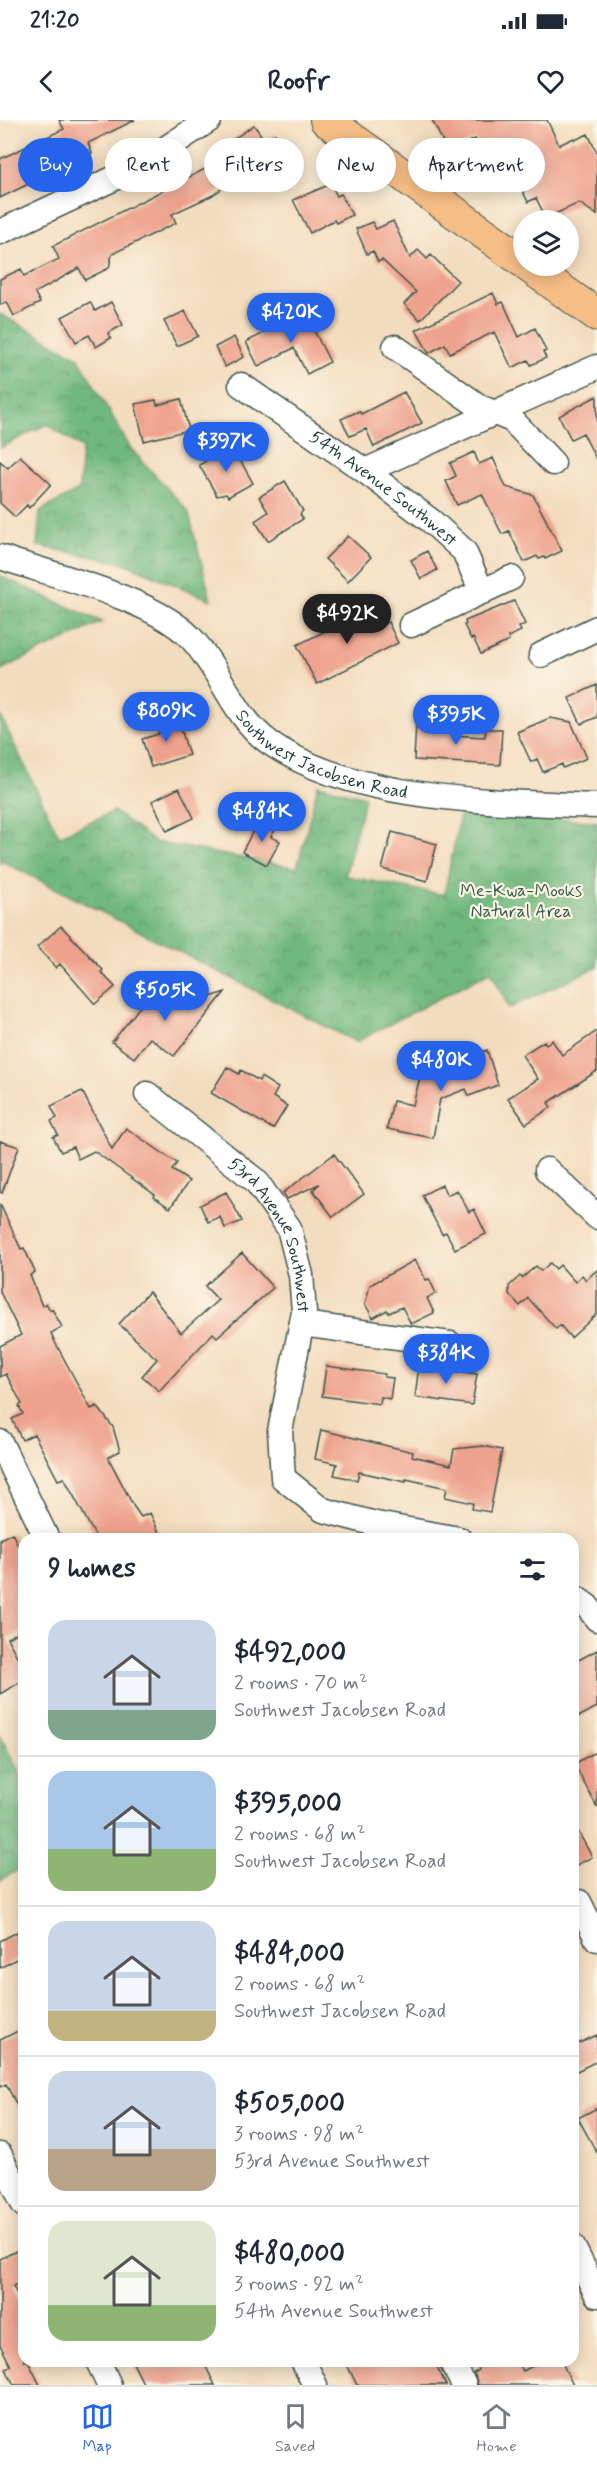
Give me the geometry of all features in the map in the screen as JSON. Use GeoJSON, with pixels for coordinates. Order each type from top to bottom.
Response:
{"type":"FeatureCollection","features":[{"type":"Feature","properties":{"kind":"main road"},"geometry":{"type":"LineString","coordinates":[[326,120],[513,254]]}},
{"type":"Feature","properties":{"kind":"main road"},"geometry":{"type":"LineString","coordinates":[[542,276],[597,315]]}},
{"type":"Feature","properties":{"kind":"street"},"geometry":{"type":"LineString","coordinates":[[0,232],[136,168],[209,120]]}},
{"type":"Feature","properties":{"kind":"street"},"geometry":{"type":"LineString","coordinates":[[394,347],[480,407],[512,420],[553,463]]}},
{"type":"Feature","properties":{"kind":"street"},"geometry":{"type":"LineString","coordinates":[[365,471],[597,367]]}},
{"type":"Feature","properties":{"kind":"street","name":"54th Avenue Southwest"},"geometry":{"type":"LineString","coordinates":[[241,385],[431,520],[464,551],[482,592]]}},
{"type":"Feature","properties":{"kind":"street","name":"Southwest Jacobsen Road"},"geometry":{"type":"LineString","coordinates":[[0,557],[106,592],[173,622],[191,638],[206,657],[228,694],[268,742],[322,771],[349,781],[403,792],[597,806]]}},
{"type":"Feature","properties":{"kind":"street"},"geometry":{"type":"LineString","coordinates":[[411,625],[511,578]]}},
{"type":"Feature","properties":{"kind":"street"},"geometry":{"type":"LineString","coordinates":[[541,655],[597,628]]}},
{"type":"Feature","properties":{"kind":"street","name":"53rd Avenue Southwest"},"geometry":{"type":"LineString","coordinates":[[147,1094],[256,1181],[289,1228],[301,1275],[304,1312],[280,1431],[284,1478],[323,1510],[376,1524],[426,1533]]}},
{"type":"Feature","properties":{"kind":"street"},"geometry":{"type":"LineString","coordinates":[[547,1170],[597,1217]]}},
{"type":"Feature","properties":{"kind":"street"},"geometry":{"type":"LineString","coordinates":[[302,1324],[450,1344]]}},
{"type":"Feature","properties":{"kind":"street"},"geometry":{"type":"LineString","coordinates":[[0,1442],[44,1533]]}},
{"type":"Feature","properties":{"kind":"street"},"geometry":{"type":"LineString","coordinates":[[579,1600],[587,1606],[597,1619]]}},
{"type":"Feature","properties":{"kind":"street"},"geometry":{"type":"LineString","coordinates":[[579,1902],[597,1939]]}},
{"type":"Feature","properties":{"kind":"street"},"geometry":{"type":"LineString","coordinates":[[0,2155],[18,2192]]}},
{"type":"Feature","properties":{"kind":"street"},"geometry":{"type":"LineString","coordinates":[[579,2259],[597,2295]]}},
{"type":"Feature","properties":{"kind":"street"},"geometry":{"type":"LineString","coordinates":[[101,2367],[109,2385]]}},
{"type":"Feature","properties":{"kind":"street"},"geometry":{"type":"LineString","coordinates":[[306,2367],[315,2385]]}},
{"type":"Feature","properties":{"kind":"street"},"geometry":{"type":"LineString","coordinates":[[454,2367],[464,2385]]}},
{"type":"Feature","properties":{"kind":"green space"},"geometry":{"type":"Polygon","coordinates":[[[0,314],[78,357],[131,449],[188,511],[211,600],[124,563],[37,546],[40,511],[79,490],[82,448],[47,424],[0,448],[0,314]]]}},
{"type":"Feature","properties":{"kind":"green space"},"geometry":{"type":"Polygon","coordinates":[[[0,576],[102,622],[0,670],[0,576]]]}},
{"type":"Feature","properties":{"kind":"green space","name":"Me-Kwa-Mooks Natural Area"},"geometry":{"type":"Polygon","coordinates":[[[0,715],[59,836],[114,811],[154,842],[297,868],[318,785],[365,797],[345,876],[444,895],[461,810],[597,822],[597,967],[509,1008],[491,971],[356,1042],[4,862],[0,863],[0,715]]]}},
{"type":"Feature","properties":{"kind":"green space"},"geometry":{"type":"Polygon","coordinates":[[[0,1735],[18,1770],[18,1870],[0,1881],[0,1735]]]}},
{"type":"Feature","properties":{"kind":"building"},"geometry":{"type":"Polygon","coordinates":[[[59,120],[135,120],[93,141],[93,138],[45,138],[64,129],[59,120]]]}},
{"type":"Feature","properties":{"kind":"building"},"geometry":{"type":"Polygon","coordinates":[[[432,120],[547,120],[559,145],[588,134],[597,153],[597,215],[579,203],[564,210],[542,210],[536,198],[528,202],[523,192],[545,192],[545,138],[441,138],[432,120]]]}},
{"type":"Feature","properties":{"kind":"building"},"geometry":{"type":"Polygon","coordinates":[[[254,125],[263,138],[235,138],[254,125]]]}},
{"type":"Feature","properties":{"kind":"building"},"geometry":{"type":"Polygon","coordinates":[[[18,151],[18,189],[0,198],[0,159],[18,151]]]}},
{"type":"Feature","properties":{"kind":"building"},"geometry":{"type":"Polygon","coordinates":[[[204,170],[204,192],[217,192],[172,214],[176,223],[112,254],[109,268],[85,280],[79,268],[35,293],[40,303],[14,316],[7,302],[0,305],[0,279],[21,269],[24,276],[59,259],[53,246],[160,192],[192,192],[192,176],[204,170]]]}},
{"type":"Feature","properties":{"kind":"building"},"geometry":{"type":"Polygon","coordinates":[[[316,190],[335,192],[337,196],[341,194],[352,215],[336,223],[334,220],[310,233],[293,200],[316,190]]]}},
{"type":"Feature","properties":{"kind":"building"},"geometry":{"type":"Polygon","coordinates":[[[393,221],[410,258],[418,250],[427,259],[431,255],[458,281],[420,320],[404,304],[416,292],[382,260],[378,262],[373,251],[367,254],[356,229],[372,222],[376,229],[393,221]]]}},
{"type":"Feature","properties":{"kind":"building"},"geometry":{"type":"Polygon","coordinates":[[[493,293],[498,304],[503,302],[519,337],[535,328],[546,351],[543,352],[546,358],[531,365],[528,360],[512,368],[494,332],[450,353],[445,344],[429,353],[416,330],[493,293]]]}},
{"type":"Feature","properties":{"kind":"building"},"geometry":{"type":"Polygon","coordinates":[[[90,302],[95,311],[111,302],[123,325],[108,333],[111,338],[96,347],[89,335],[76,342],[62,317],[90,302]]]}},
{"type":"Feature","properties":{"kind":"building"},"geometry":{"type":"Polygon","coordinates":[[[185,311],[198,336],[177,346],[164,321],[185,311]]]}},
{"type":"Feature","properties":{"kind":"building"},"geometry":{"type":"Polygon","coordinates":[[[305,313],[330,362],[307,374],[294,348],[258,366],[246,342],[305,313]]]}},
{"type":"Feature","properties":{"kind":"building"},"geometry":{"type":"Polygon","coordinates":[[[234,337],[244,357],[225,367],[215,347],[234,337]]]}},
{"type":"Feature","properties":{"kind":"building"},"geometry":{"type":"Polygon","coordinates":[[[404,392],[422,423],[374,447],[366,429],[350,436],[341,419],[359,411],[361,414],[404,392]]]}},
{"type":"Feature","properties":{"kind":"building"},"geometry":{"type":"Polygon","coordinates":[[[597,396],[597,461],[583,433],[571,439],[559,416],[597,396]]]}},
{"type":"Feature","properties":{"kind":"building"},"geometry":{"type":"Polygon","coordinates":[[[181,399],[189,430],[144,441],[135,404],[156,400],[157,405],[181,399]]]}},
{"type":"Feature","properties":{"kind":"building"},"geometry":{"type":"Polygon","coordinates":[[[232,446],[253,483],[228,497],[226,494],[217,496],[199,465],[232,446]]]}},
{"type":"Feature","properties":{"kind":"building"},"geometry":{"type":"Polygon","coordinates":[[[474,452],[479,464],[493,458],[506,487],[533,495],[562,551],[545,559],[544,557],[539,559],[537,556],[524,562],[509,531],[502,534],[482,494],[457,505],[446,481],[456,476],[450,463],[474,452]]]}},
{"type":"Feature","properties":{"kind":"building"},"geometry":{"type":"Polygon","coordinates":[[[20,456],[51,484],[29,508],[27,505],[15,517],[0,503],[0,461],[8,468],[20,456]]]}},
{"type":"Feature","properties":{"kind":"building"},"geometry":{"type":"Polygon","coordinates":[[[285,481],[303,511],[300,514],[303,519],[268,541],[255,521],[268,512],[259,497],[285,481]]]}},
{"type":"Feature","properties":{"kind":"building"},"geometry":{"type":"Polygon","coordinates":[[[348,536],[371,557],[348,581],[325,559],[348,536]]]}},
{"type":"Feature","properties":{"kind":"building"},"geometry":{"type":"Polygon","coordinates":[[[427,551],[437,570],[421,579],[411,560],[427,551]]]}},
{"type":"Feature","properties":{"kind":"building"},"geometry":{"type":"Polygon","coordinates":[[[514,601],[525,624],[519,627],[521,631],[508,637],[509,641],[481,654],[464,625],[465,621],[514,601]]]}},
{"type":"Feature","properties":{"kind":"building"},"geometry":{"type":"Polygon","coordinates":[[[374,607],[383,624],[388,622],[398,643],[317,684],[297,645],[374,607]]]}},
{"type":"Feature","properties":{"kind":"building"},"geometry":{"type":"Polygon","coordinates":[[[597,685],[597,717],[581,724],[569,698],[597,685]]]}},
{"type":"Feature","properties":{"kind":"building"},"geometry":{"type":"Polygon","coordinates":[[[177,716],[189,755],[151,767],[142,739],[159,734],[155,722],[177,716]]]}},
{"type":"Feature","properties":{"kind":"building"},"geometry":{"type":"Polygon","coordinates":[[[550,718],[571,722],[587,758],[563,768],[562,764],[543,772],[537,759],[531,762],[517,732],[550,718]]]}},
{"type":"Feature","properties":{"kind":"building"},"geometry":{"type":"Polygon","coordinates":[[[416,722],[436,723],[435,726],[450,727],[450,735],[485,737],[486,729],[502,729],[500,765],[414,760],[416,722]]]}},
{"type":"Feature","properties":{"kind":"building"},"geometry":{"type":"Polygon","coordinates":[[[179,788],[194,818],[167,831],[152,801],[179,788]]]}},
{"type":"Feature","properties":{"kind":"building"},"geometry":{"type":"Polygon","coordinates":[[[259,820],[276,828],[271,837],[280,841],[267,865],[242,852],[259,820]]]}},
{"type":"Feature","properties":{"kind":"building"},"geometry":{"type":"Polygon","coordinates":[[[392,832],[437,844],[427,881],[382,869],[392,832]]]}},
{"type":"Feature","properties":{"kind":"building"},"geometry":{"type":"Polygon","coordinates":[[[61,926],[103,970],[101,972],[115,987],[95,1004],[60,964],[56,968],[37,947],[61,926]]]}},
{"type":"Feature","properties":{"kind":"building"},"geometry":{"type":"Polygon","coordinates":[[[154,989],[170,1001],[179,989],[187,995],[191,991],[202,1000],[225,992],[174,1056],[150,1038],[134,1058],[112,1042],[154,989]]]}},
{"type":"Feature","properties":{"kind":"building"},"geometry":{"type":"Polygon","coordinates":[[[597,1031],[597,1071],[548,1103],[551,1107],[526,1124],[508,1098],[538,1079],[522,1055],[544,1041],[546,1044],[552,1040],[562,1055],[597,1031]]]}},
{"type":"Feature","properties":{"kind":"building"},"geometry":{"type":"Polygon","coordinates":[[[487,1050],[498,1085],[469,1096],[466,1089],[440,1099],[433,1138],[387,1129],[393,1101],[413,1105],[423,1065],[452,1056],[454,1062],[487,1050]]]}},
{"type":"Feature","properties":{"kind":"building"},"geometry":{"type":"Polygon","coordinates":[[[227,1067],[239,1074],[241,1070],[259,1081],[261,1077],[278,1088],[273,1097],[287,1106],[273,1129],[211,1093],[227,1067]]]}},
{"type":"Feature","properties":{"kind":"building"},"geometry":{"type":"Polygon","coordinates":[[[82,1091],[112,1149],[126,1128],[177,1163],[172,1170],[189,1181],[170,1208],[94,1151],[78,1159],[73,1147],[61,1152],[53,1137],[58,1135],[51,1121],[57,1118],[51,1106],[82,1091]]]}},
{"type":"Feature","properties":{"kind":"building"},"geometry":{"type":"Polygon","coordinates":[[[0,1141],[19,1147],[2,1193],[0,1192],[0,1141]]]}},
{"type":"Feature","properties":{"kind":"building"},"geometry":{"type":"Polygon","coordinates":[[[334,1154],[364,1194],[333,1217],[313,1190],[319,1184],[287,1199],[283,1193],[334,1154]]]}},
{"type":"Feature","properties":{"kind":"building"},"geometry":{"type":"Polygon","coordinates":[[[442,1185],[447,1195],[457,1190],[469,1212],[474,1209],[486,1234],[455,1249],[446,1232],[442,1234],[422,1195],[442,1185]]]}},
{"type":"Feature","properties":{"kind":"building"},"geometry":{"type":"Polygon","coordinates":[[[226,1192],[242,1221],[225,1228],[220,1217],[208,1222],[200,1205],[226,1192]]]}},
{"type":"Feature","properties":{"kind":"building"},"geometry":{"type":"Polygon","coordinates":[[[0,1204],[21,1249],[24,1248],[35,1272],[30,1275],[42,1306],[46,1303],[50,1310],[52,1309],[62,1327],[51,1333],[56,1344],[91,1409],[97,1406],[113,1427],[120,1451],[108,1457],[134,1507],[141,1517],[150,1513],[159,1533],[94,1533],[64,1478],[58,1480],[34,1434],[22,1440],[12,1419],[23,1414],[19,1406],[22,1404],[6,1374],[0,1377],[0,1346],[21,1335],[0,1292],[0,1204]]]}},
{"type":"Feature","properties":{"kind":"building"},"geometry":{"type":"Polygon","coordinates":[[[242,1253],[273,1288],[217,1337],[213,1333],[159,1391],[142,1376],[157,1359],[119,1324],[149,1292],[181,1333],[218,1300],[205,1286],[242,1253]]]}},
{"type":"Feature","properties":{"kind":"building"},"geometry":{"type":"Polygon","coordinates":[[[415,1260],[436,1293],[427,1298],[434,1313],[411,1324],[402,1307],[389,1313],[387,1310],[373,1318],[365,1304],[370,1285],[415,1260]]]}},
{"type":"Feature","properties":{"kind":"building"},"geometry":{"type":"Polygon","coordinates":[[[550,1263],[556,1269],[560,1265],[575,1282],[582,1275],[586,1280],[597,1270],[597,1314],[571,1338],[560,1325],[556,1329],[528,1298],[520,1306],[509,1294],[509,1286],[520,1276],[522,1278],[536,1266],[541,1271],[550,1263]]]}},
{"type":"Feature","properties":{"kind":"building"},"geometry":{"type":"Polygon","coordinates":[[[326,1366],[385,1374],[384,1377],[393,1378],[390,1399],[381,1397],[380,1404],[322,1396],[326,1366]]]}},
{"type":"Feature","properties":{"kind":"building"},"geometry":{"type":"Polygon","coordinates":[[[419,1366],[477,1374],[472,1405],[415,1397],[419,1366]]]}},
{"type":"Feature","properties":{"kind":"building"},"geometry":{"type":"Polygon","coordinates":[[[321,1430],[413,1452],[412,1456],[451,1465],[454,1449],[483,1446],[502,1450],[490,1512],[472,1509],[473,1503],[445,1497],[447,1488],[359,1472],[357,1480],[334,1475],[337,1464],[315,1459],[321,1430]]]}},
{"type":"Feature","properties":{"kind":"building"},"geometry":{"type":"Polygon","coordinates":[[[12,1533],[18,1546],[18,1633],[7,1638],[18,1658],[18,1684],[0,1694],[0,1539],[12,1533]]]}},
{"type":"Feature","properties":{"kind":"building"},"geometry":{"type":"Polygon","coordinates":[[[597,1650],[597,1707],[579,1717],[579,1660],[597,1650]]]}},
{"type":"Feature","properties":{"kind":"building"},"geometry":{"type":"Polygon","coordinates":[[[597,1751],[597,1807],[579,1773],[579,1761],[597,1751]]]}},
{"type":"Feature","properties":{"kind":"building"},"geometry":{"type":"Polygon","coordinates":[[[579,1833],[592,1857],[579,1864],[579,1833]]]}},
{"type":"Feature","properties":{"kind":"building"},"geometry":{"type":"Polygon","coordinates":[[[18,1932],[18,1958],[0,1968],[0,1941],[18,1932]]]}},
{"type":"Feature","properties":{"kind":"building"},"geometry":{"type":"Polygon","coordinates":[[[18,2031],[18,2107],[6,2084],[0,2087],[0,2040],[18,2031]]]}},
{"type":"Feature","properties":{"kind":"building"},"geometry":{"type":"Polygon","coordinates":[[[597,2035],[597,2061],[579,2070],[579,2043],[597,2035]]]}},
{"type":"Feature","properties":{"kind":"building"},"geometry":{"type":"Polygon","coordinates":[[[597,2108],[597,2153],[579,2120],[579,2117],[597,2108]]]}},
{"type":"Feature","properties":{"kind":"building"},"geometry":{"type":"Polygon","coordinates":[[[18,2250],[18,2284],[13,2286],[18,2296],[18,2367],[31,2367],[40,2385],[14,2385],[6,2369],[11,2366],[0,2345],[0,2259],[18,2250]]]}},
{"type":"Feature","properties":{"kind":"building"},"geometry":{"type":"Polygon","coordinates":[[[135,2367],[206,2367],[215,2385],[144,2385],[135,2367]]]}},
{"type":"Feature","properties":{"kind":"building"},"geometry":{"type":"Polygon","coordinates":[[[348,2367],[437,2367],[446,2385],[357,2385],[348,2367]]]}},
{"type":"Feature","properties":{"kind":"building"},"geometry":{"type":"Polygon","coordinates":[[[477,2367],[521,2367],[523,2371],[531,2367],[564,2367],[573,2385],[478,2385],[474,2373],[479,2370],[477,2367]]]}}]}
